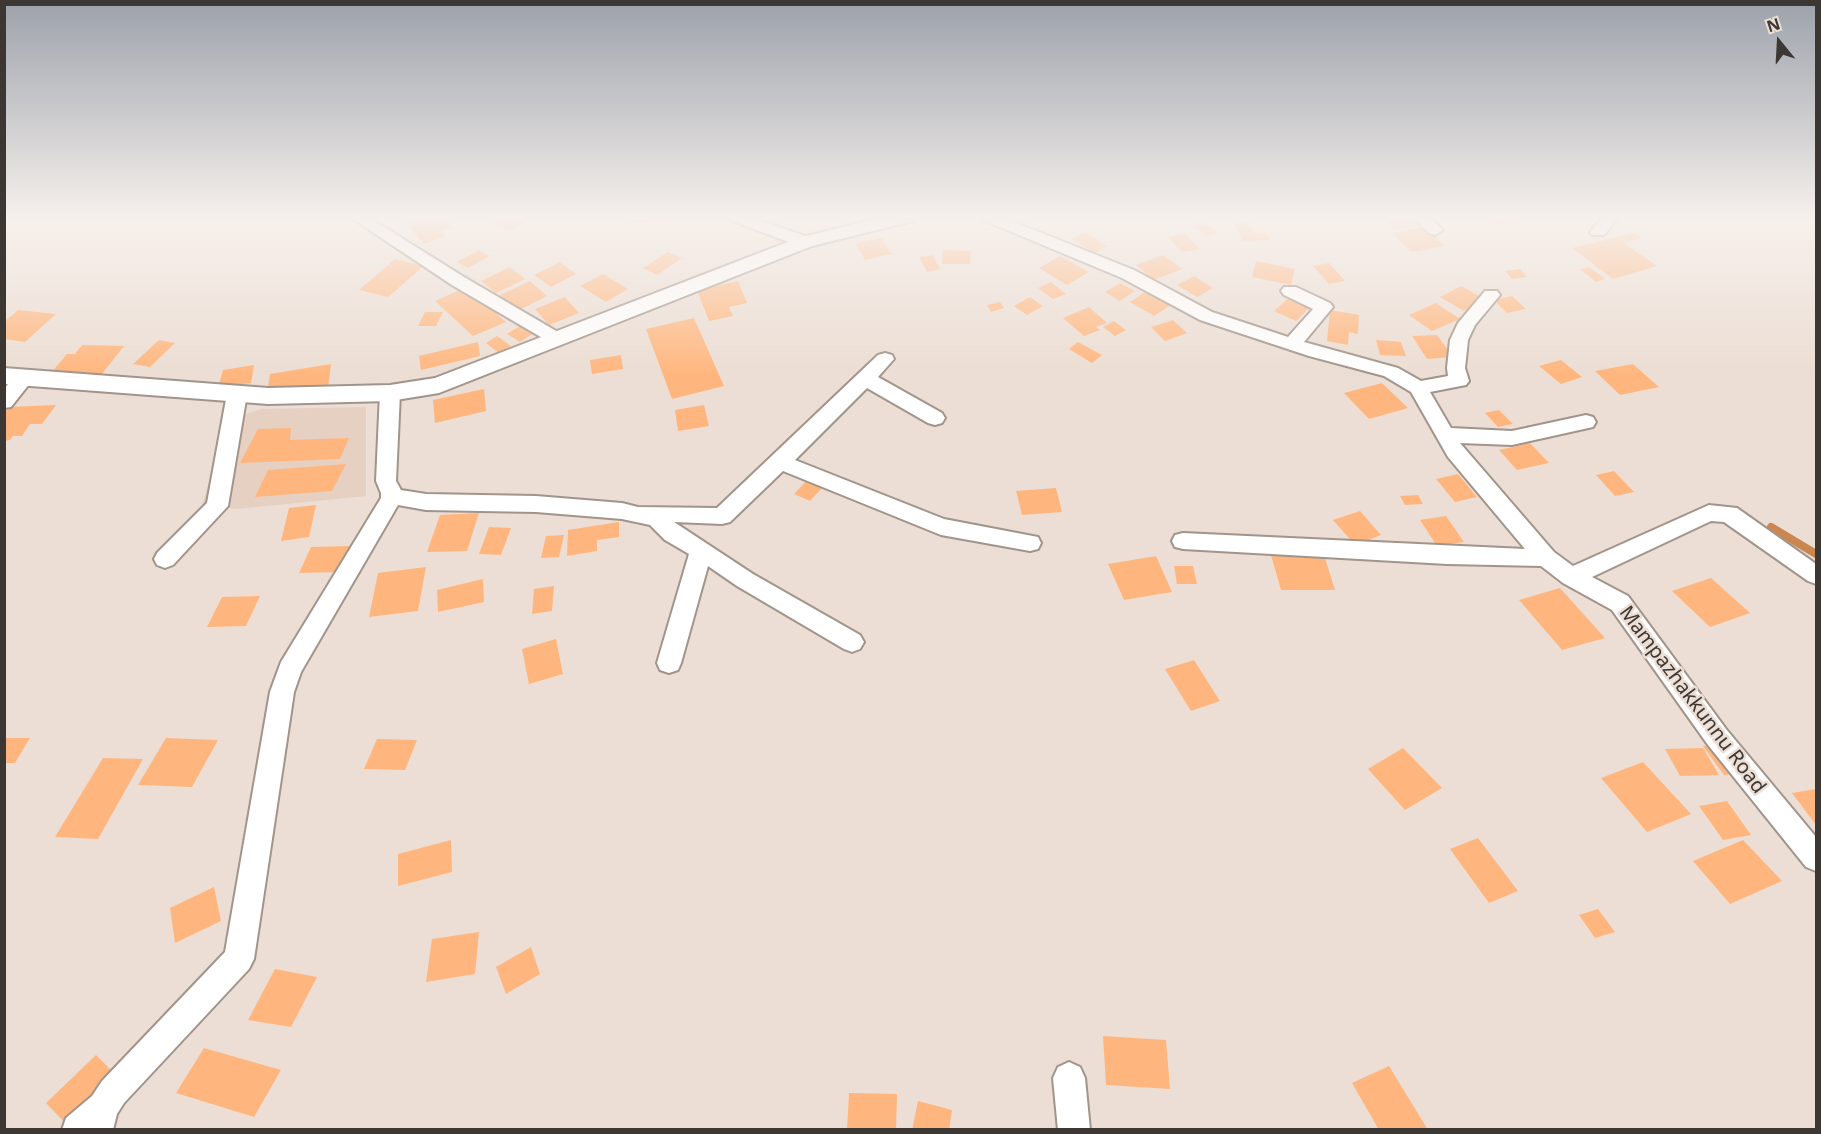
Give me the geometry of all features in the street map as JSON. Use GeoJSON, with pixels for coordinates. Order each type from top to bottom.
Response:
{"type":"FeatureCollection","features":[{"type":"Feature","properties":{"kind":"street"},"geometry":{"type":"LineString","coordinates":[[441,270],[557,339]]}},
{"type":"Feature","properties":{"kind":"street"},"geometry":{"type":"LineString","coordinates":[[4,402],[14,377],[268,396],[390,393],[439,385],[730,270]]}},
{"type":"Feature","properties":{"kind":"street","name":"Mampazhakkunnu Road"},"geometry":{"type":"LineString","coordinates":[[1118,270],[1206,316],[1292,344],[1391,372],[1418,388],[1455,452],[1546,558],[1571,578],[1620,603],[1717,737],[1816,858]]}},
{"type":"Feature","properties":{"kind":"street"},"geometry":{"type":"LineString","coordinates":[[1290,291],[1324,306],[1292,344]]}},
{"type":"Feature","properties":{"kind":"street"},"geometry":{"type":"LineString","coordinates":[[1418,388],[1459,381],[1456,368],[1459,340],[1467,323],[1491,295]]}},
{"type":"Feature","properties":{"kind":"street"},"geometry":{"type":"LineString","coordinates":[[390,496],[426,502],[536,504],[631,512],[722,516],[885,360]]}},
{"type":"Feature","properties":{"kind":"street"},"geometry":{"type":"LineString","coordinates":[[865,378],[935,418]]}},
{"type":"Feature","properties":{"kind":"street"},"geometry":{"type":"LineString","coordinates":[[78,1130],[100,1118],[113,1092],[239,958],[282,692],[290,669],[390,496],[393,496],[388,490],[386,481],[390,393]]}},
{"type":"Feature","properties":{"kind":"street"},"geometry":{"type":"LineString","coordinates":[[165,559],[217,506],[237,394]]}},
{"type":"Feature","properties":{"kind":"street"},"geometry":{"type":"LineString","coordinates":[[1445,435],[1512,438],[1586,422]]}},
{"type":"Feature","properties":{"kind":"street"},"geometry":{"type":"LineString","coordinates":[[780,462],[941,527],[1030,543]]}},
{"type":"Feature","properties":{"kind":"street"},"geometry":{"type":"LineString","coordinates":[[631,512],[657,519],[673,534],[745,580],[852,642]]}},
{"type":"Feature","properties":{"kind":"street"},"geometry":{"type":"LineString","coordinates":[[1571,578],[1689,520],[1709,513],[1730,514],[1816,575]]}},
{"type":"Feature","properties":{"kind":"street"},"geometry":{"type":"LineString","coordinates":[[1183,541],[1546,558]]}},
{"type":"Feature","properties":{"kind":"street"},"geometry":{"type":"LineString","coordinates":[[669,663],[701,550]]}},
{"type":"Feature","properties":{"kind":"street"},"geometry":{"type":"LineString","coordinates":[[1069,1078],[1074,1130]]}},
{"type":"Feature","properties":{"kind":"shaded area"},"geometry":{"type":"Polygon","coordinates":[[[366,407],[366,496],[237,509],[202,505],[217,455],[246,414],[261,409],[366,407]]]}},
{"type":"Feature","properties":{"kind":"building"},"geometry":{"type":"Polygon","coordinates":[[[382,270],[419,270],[388,297],[359,290],[382,270]]]}},
{"type":"Feature","properties":{"kind":"building"},"geometry":{"type":"Polygon","coordinates":[[[504,270],[514,270],[525,279],[496,293],[481,281],[504,270]]]}},
{"type":"Feature","properties":{"kind":"building"},"geometry":{"type":"Polygon","coordinates":[[[544,270],[571,270],[576,274],[551,287],[534,275],[544,270]]]}},
{"type":"Feature","properties":{"kind":"building"},"geometry":{"type":"Polygon","coordinates":[[[647,270],[664,270],[657,275],[647,270]]]}},
{"type":"Feature","properties":{"kind":"building"},"geometry":{"type":"Polygon","coordinates":[[[1042,270],[1085,270],[1089,272],[1067,285],[1042,270]]]}},
{"type":"Feature","properties":{"kind":"building"},"geometry":{"type":"Polygon","coordinates":[[[1142,270],[1180,270],[1154,280],[1142,270]]]}},
{"type":"Feature","properties":{"kind":"building"},"geometry":{"type":"Polygon","coordinates":[[[1254,270],[1295,270],[1291,285],[1252,277],[1254,270]]]}},
{"type":"Feature","properties":{"kind":"building"},"geometry":{"type":"Polygon","coordinates":[[[1316,270],[1335,270],[1345,281],[1329,284],[1316,270]]]}},
{"type":"Feature","properties":{"kind":"building"},"geometry":{"type":"Polygon","coordinates":[[[1521,270],[1527,277],[1512,279],[1505,271],[1521,270]]]}},
{"type":"Feature","properties":{"kind":"building"},"geometry":{"type":"Polygon","coordinates":[[[1581,270],[1593,270],[1605,279],[1596,282],[1581,270]]]}},
{"type":"Feature","properties":{"kind":"building"},"geometry":{"type":"Polygon","coordinates":[[[1601,270],[1644,270],[1613,279],[1601,270]]]}},
{"type":"Feature","properties":{"kind":"building"},"geometry":{"type":"Polygon","coordinates":[[[603,274],[628,289],[606,302],[580,286],[603,274]]]}},
{"type":"Feature","properties":{"kind":"building"},"geometry":{"type":"Polygon","coordinates":[[[1194,276],[1213,288],[1197,297],[1177,285],[1194,276]]]}},
{"type":"Feature","properties":{"kind":"building"},"geometry":{"type":"Polygon","coordinates":[[[530,281],[547,296],[517,311],[500,295],[530,281]]]}},
{"type":"Feature","properties":{"kind":"building"},"geometry":{"type":"Polygon","coordinates":[[[738,281],[747,303],[729,307],[733,316],[709,321],[697,290],[738,281]]]}},
{"type":"Feature","properties":{"kind":"building"},"geometry":{"type":"Polygon","coordinates":[[[1051,282],[1066,294],[1053,299],[1038,288],[1051,282]]]}},
{"type":"Feature","properties":{"kind":"building"},"geometry":{"type":"Polygon","coordinates":[[[1120,283],[1135,291],[1120,301],[1105,292],[1120,283]]]}},
{"type":"Feature","properties":{"kind":"building"},"geometry":{"type":"Polygon","coordinates":[[[1461,286],[1485,299],[1464,311],[1440,297],[1461,286]]]}},
{"type":"Feature","properties":{"kind":"building"},"geometry":{"type":"Polygon","coordinates":[[[467,287],[506,322],[473,336],[435,301],[467,287]]]}},
{"type":"Feature","properties":{"kind":"building"},"geometry":{"type":"Polygon","coordinates":[[[1146,291],[1171,305],[1154,316],[1130,302],[1146,291]]]}},
{"type":"Feature","properties":{"kind":"building"},"geometry":{"type":"Polygon","coordinates":[[[1292,295],[1313,304],[1296,321],[1274,311],[1292,295]]]}},
{"type":"Feature","properties":{"kind":"building"},"geometry":{"type":"Polygon","coordinates":[[[1512,296],[1526,309],[1507,313],[1494,300],[1512,296]]]}},
{"type":"Feature","properties":{"kind":"building"},"geometry":{"type":"Polygon","coordinates":[[[565,297],[579,313],[549,325],[535,309],[565,297]]]}},
{"type":"Feature","properties":{"kind":"building"},"geometry":{"type":"Polygon","coordinates":[[[1030,297],[1043,306],[1027,315],[1014,306],[1030,297]]]}},
{"type":"Feature","properties":{"kind":"building"},"geometry":{"type":"Polygon","coordinates":[[[1000,302],[1004,308],[991,312],[987,305],[1000,302]]]}},
{"type":"Feature","properties":{"kind":"building"},"geometry":{"type":"Polygon","coordinates":[[[1436,303],[1460,319],[1432,331],[1409,315],[1436,303]]]}},
{"type":"Feature","properties":{"kind":"building"},"geometry":{"type":"Polygon","coordinates":[[[1089,307],[1107,323],[1096,327],[1100,330],[1084,336],[1063,318],[1089,307]]]}},
{"type":"Feature","properties":{"kind":"building"},"geometry":{"type":"Polygon","coordinates":[[[18,310],[56,314],[25,342],[4,339],[4,322],[18,310]]]}},
{"type":"Feature","properties":{"kind":"building"},"geometry":{"type":"Polygon","coordinates":[[[1330,310],[1359,315],[1358,334],[1349,332],[1348,345],[1327,341],[1330,310]]]}},
{"type":"Feature","properties":{"kind":"building"},"geometry":{"type":"Polygon","coordinates":[[[425,312],[443,312],[436,326],[418,326],[425,312]]]}},
{"type":"Feature","properties":{"kind":"building"},"geometry":{"type":"Polygon","coordinates":[[[694,318],[724,386],[672,399],[646,329],[694,318]]]}},
{"type":"Feature","properties":{"kind":"building"},"geometry":{"type":"Polygon","coordinates":[[[1173,320],[1187,333],[1165,341],[1151,327],[1173,320]]]}},
{"type":"Feature","properties":{"kind":"building"},"geometry":{"type":"Polygon","coordinates":[[[1114,321],[1126,330],[1115,336],[1103,327],[1114,321]]]}},
{"type":"Feature","properties":{"kind":"building"},"geometry":{"type":"Polygon","coordinates":[[[520,326],[534,333],[520,342],[507,334],[520,326]]]}},
{"type":"Feature","properties":{"kind":"building"},"geometry":{"type":"Polygon","coordinates":[[[1437,335],[1453,357],[1427,359],[1412,336],[1437,335]]]}},
{"type":"Feature","properties":{"kind":"building"},"geometry":{"type":"Polygon","coordinates":[[[497,336],[511,346],[499,353],[486,343],[497,336]]]}},
{"type":"Feature","properties":{"kind":"building"},"geometry":{"type":"Polygon","coordinates":[[[159,340],[175,343],[150,367],[133,364],[159,340]]]}},
{"type":"Feature","properties":{"kind":"building"},"geometry":{"type":"Polygon","coordinates":[[[1376,340],[1401,342],[1406,356],[1380,355],[1376,340]]]}},
{"type":"Feature","properties":{"kind":"building"},"geometry":{"type":"Polygon","coordinates":[[[478,342],[480,356],[421,370],[419,356],[478,342]]]}},
{"type":"Feature","properties":{"kind":"building"},"geometry":{"type":"Polygon","coordinates":[[[1078,342],[1102,355],[1092,363],[1069,349],[1078,342]]]}},
{"type":"Feature","properties":{"kind":"building"},"geometry":{"type":"Polygon","coordinates":[[[82,345],[124,346],[102,374],[51,373],[67,354],[75,354],[82,345]]]}},
{"type":"Feature","properties":{"kind":"building"},"geometry":{"type":"Polygon","coordinates":[[[621,355],[623,369],[592,374],[590,360],[621,355]]]}},
{"type":"Feature","properties":{"kind":"building"},"geometry":{"type":"Polygon","coordinates":[[[1561,360],[1582,377],[1561,384],[1539,366],[1561,360]]]}},
{"type":"Feature","properties":{"kind":"building"},"geometry":{"type":"Polygon","coordinates":[[[331,364],[328,389],[267,393],[270,374],[331,364]]]}},
{"type":"Feature","properties":{"kind":"building"},"geometry":{"type":"Polygon","coordinates":[[[1633,364],[1659,387],[1620,395],[1595,371],[1633,364]]]}},
{"type":"Feature","properties":{"kind":"building"},"geometry":{"type":"Polygon","coordinates":[[[254,365],[251,383],[218,388],[223,370],[254,365]]]}},
{"type":"Feature","properties":{"kind":"building"},"geometry":{"type":"Polygon","coordinates":[[[1382,383],[1408,408],[1369,419],[1344,393],[1382,383]]]}},
{"type":"Feature","properties":{"kind":"building"},"geometry":{"type":"Polygon","coordinates":[[[484,389],[486,411],[435,423],[433,400],[484,389]]]}},
{"type":"Feature","properties":{"kind":"building"},"geometry":{"type":"Polygon","coordinates":[[[56,405],[42,424],[30,424],[22,436],[13,436],[10,440],[4,441],[4,413],[9,407],[56,405]]]}},
{"type":"Feature","properties":{"kind":"building"},"geometry":{"type":"Polygon","coordinates":[[[704,405],[709,426],[678,431],[675,410],[704,405]]]}},
{"type":"Feature","properties":{"kind":"building"},"geometry":{"type":"Polygon","coordinates":[[[1499,410],[1513,424],[1498,427],[1485,413],[1499,410]]]}},
{"type":"Feature","properties":{"kind":"building"},"geometry":{"type":"Polygon","coordinates":[[[291,428],[290,440],[349,438],[340,459],[240,463],[258,429],[291,428]]]}},
{"type":"Feature","properties":{"kind":"building"},"geometry":{"type":"Polygon","coordinates":[[[1530,443],[1549,463],[1517,470],[1499,450],[1530,443]]]}},
{"type":"Feature","properties":{"kind":"building"},"geometry":{"type":"Polygon","coordinates":[[[346,464],[332,491],[255,497],[268,470],[346,464]]]}},
{"type":"Feature","properties":{"kind":"building"},"geometry":{"type":"Polygon","coordinates":[[[1614,471],[1634,492],[1615,496],[1596,475],[1614,471]]]}},
{"type":"Feature","properties":{"kind":"building"},"geometry":{"type":"Polygon","coordinates":[[[1458,474],[1477,497],[1455,502],[1436,479],[1458,474]]]}},
{"type":"Feature","properties":{"kind":"building"},"geometry":{"type":"Polygon","coordinates":[[[808,479],[824,486],[810,501],[794,494],[808,479]]]}},
{"type":"Feature","properties":{"kind":"building"},"geometry":{"type":"Polygon","coordinates":[[[1056,488],[1062,512],[1022,515],[1016,491],[1056,488]]]}},
{"type":"Feature","properties":{"kind":"building"},"geometry":{"type":"Polygon","coordinates":[[[1418,495],[1423,504],[1405,505],[1400,496],[1418,495]]]}},
{"type":"Feature","properties":{"kind":"building"},"geometry":{"type":"Polygon","coordinates":[[[316,505],[309,537],[281,541],[289,508],[316,505]]]}},
{"type":"Feature","properties":{"kind":"building"},"geometry":{"type":"Polygon","coordinates":[[[1360,511],[1381,535],[1355,545],[1333,520],[1360,511]]]}},
{"type":"Feature","properties":{"kind":"building"},"geometry":{"type":"Polygon","coordinates":[[[479,513],[467,551],[427,552],[440,515],[479,513]]]}},
{"type":"Feature","properties":{"kind":"building"},"geometry":{"type":"Polygon","coordinates":[[[1446,516],[1464,542],[1437,546],[1420,520],[1446,516]]]}},
{"type":"Feature","properties":{"kind":"building"},"geometry":{"type":"Polygon","coordinates":[[[619,522],[619,537],[597,540],[597,551],[567,556],[568,530],[619,522]]]}},
{"type":"Feature","properties":{"kind":"building"},"geometry":{"type":"Polygon","coordinates":[[[489,527],[511,528],[501,555],[479,554],[489,527]]]}},
{"type":"Feature","properties":{"kind":"building"},"geometry":{"type":"Polygon","coordinates":[[[564,535],[559,557],[541,558],[546,536],[564,535]]]}},
{"type":"Feature","properties":{"kind":"building"},"geometry":{"type":"Polygon","coordinates":[[[350,546],[339,572],[299,573],[311,547],[350,546]]]}},
{"type":"Feature","properties":{"kind":"building"},"geometry":{"type":"Polygon","coordinates":[[[1271,555],[1324,555],[1335,590],[1281,590],[1271,555]]]}},
{"type":"Feature","properties":{"kind":"building"},"geometry":{"type":"Polygon","coordinates":[[[1156,556],[1172,592],[1124,600],[1108,564],[1156,556]]]}},
{"type":"Feature","properties":{"kind":"building"},"geometry":{"type":"Polygon","coordinates":[[[1174,566],[1193,566],[1197,584],[1177,584],[1174,566]]]}},
{"type":"Feature","properties":{"kind":"building"},"geometry":{"type":"Polygon","coordinates":[[[426,567],[418,611],[369,617],[378,573],[426,567]]]}},
{"type":"Feature","properties":{"kind":"building"},"geometry":{"type":"Polygon","coordinates":[[[1711,578],[1750,613],[1710,627],[1672,591],[1711,578]]]}},
{"type":"Feature","properties":{"kind":"building"},"geometry":{"type":"Polygon","coordinates":[[[483,579],[484,602],[438,612],[437,590],[483,579]]]}},
{"type":"Feature","properties":{"kind":"building"},"geometry":{"type":"Polygon","coordinates":[[[554,586],[552,611],[532,614],[534,589],[554,586]]]}},
{"type":"Feature","properties":{"kind":"building"},"geometry":{"type":"Polygon","coordinates":[[[1560,588],[1605,638],[1562,650],[1519,600],[1560,588]]]}},
{"type":"Feature","properties":{"kind":"building"},"geometry":{"type":"Polygon","coordinates":[[[260,596],[246,626],[207,627],[222,597],[260,596]]]}},
{"type":"Feature","properties":{"kind":"building"},"geometry":{"type":"Polygon","coordinates":[[[556,639],[563,674],[529,684],[522,649],[556,639]]]}},
{"type":"Feature","properties":{"kind":"building"},"geometry":{"type":"Polygon","coordinates":[[[1194,660],[1220,701],[1191,711],[1165,669],[1194,660]]]}},
{"type":"Feature","properties":{"kind":"building"},"geometry":{"type":"Polygon","coordinates":[[[4,738],[30,738],[15,763],[4,763],[4,738]]]}},
{"type":"Feature","properties":{"kind":"building"},"geometry":{"type":"Polygon","coordinates":[[[166,738],[218,740],[192,787],[138,785],[166,738]]]}},
{"type":"Feature","properties":{"kind":"building"},"geometry":{"type":"Polygon","coordinates":[[[377,739],[417,740],[405,770],[364,769],[377,739]]]}},
{"type":"Feature","properties":{"kind":"building"},"geometry":{"type":"Polygon","coordinates":[[[1722,744],[1742,773],[1724,775],[1703,746],[1722,744]]]}},
{"type":"Feature","properties":{"kind":"building"},"geometry":{"type":"Polygon","coordinates":[[[1403,748],[1442,788],[1405,810],[1368,769],[1403,748]]]}},
{"type":"Feature","properties":{"kind":"building"},"geometry":{"type":"Polygon","coordinates":[[[1703,748],[1719,775],[1680,776],[1665,749],[1703,748]]]}},
{"type":"Feature","properties":{"kind":"building"},"geometry":{"type":"Polygon","coordinates":[[[103,758],[143,759],[98,839],[55,837],[103,758]]]}},
{"type":"Feature","properties":{"kind":"building"},"geometry":{"type":"Polygon","coordinates":[[[1643,762],[1691,814],[1647,832],[1601,778],[1643,762]]]}},
{"type":"Feature","properties":{"kind":"building"},"geometry":{"type":"Polygon","coordinates":[[[1816,789],[1816,825],[1792,793],[1816,789]]]}},
{"type":"Feature","properties":{"kind":"building"},"geometry":{"type":"Polygon","coordinates":[[[1727,801],[1751,835],[1723,840],[1699,806],[1727,801]]]}},
{"type":"Feature","properties":{"kind":"building"},"geometry":{"type":"Polygon","coordinates":[[[1478,838],[1518,891],[1489,903],[1450,849],[1478,838]]]}},
{"type":"Feature","properties":{"kind":"building"},"geometry":{"type":"Polygon","coordinates":[[[451,840],[452,872],[398,886],[398,854],[451,840]]]}},
{"type":"Feature","properties":{"kind":"building"},"geometry":{"type":"Polygon","coordinates":[[[1743,840],[1782,881],[1730,904],[1693,861],[1743,840]]]}},
{"type":"Feature","properties":{"kind":"building"},"geometry":{"type":"Polygon","coordinates":[[[214,887],[221,921],[175,943],[170,908],[214,887]]]}},
{"type":"Feature","properties":{"kind":"building"},"geometry":{"type":"Polygon","coordinates":[[[1598,909],[1615,932],[1595,938],[1579,915],[1598,909]]]}},
{"type":"Feature","properties":{"kind":"building"},"geometry":{"type":"Polygon","coordinates":[[[479,932],[475,974],[426,982],[432,939],[479,932]]]}},
{"type":"Feature","properties":{"kind":"building"},"geometry":{"type":"Polygon","coordinates":[[[531,947],[540,974],[506,994],[496,967],[531,947]]]}},
{"type":"Feature","properties":{"kind":"building"},"geometry":{"type":"Polygon","coordinates":[[[275,969],[317,977],[291,1027],[248,1020],[275,969]]]}},
{"type":"Feature","properties":{"kind":"building"},"geometry":{"type":"Polygon","coordinates":[[[1103,1036],[1166,1040],[1170,1089],[1106,1085],[1103,1036]]]}},
{"type":"Feature","properties":{"kind":"building"},"geometry":{"type":"Polygon","coordinates":[[[204,1048],[281,1070],[254,1117],[176,1093],[204,1048]]]}},
{"type":"Feature","properties":{"kind":"building"},"geometry":{"type":"Polygon","coordinates":[[[96,1055],[116,1075],[66,1124],[46,1103],[96,1055]]]}},
{"type":"Feature","properties":{"kind":"building"},"geometry":{"type":"Polygon","coordinates":[[[1389,1066],[1428,1130],[1379,1130],[1352,1083],[1389,1066]]]}},
{"type":"Feature","properties":{"kind":"building"},"geometry":{"type":"Polygon","coordinates":[[[849,1093],[897,1094],[896,1130],[847,1130],[849,1093]]]}},
{"type":"Feature","properties":{"kind":"building"},"geometry":{"type":"Polygon","coordinates":[[[918,1101],[952,1110],[949,1130],[912,1130],[918,1101]]]}},
{"type":"Feature","properties":{"kind":"waterway"},"geometry":{"type":"LineString","coordinates":[[1771,527],[1816,554]]}}]}
